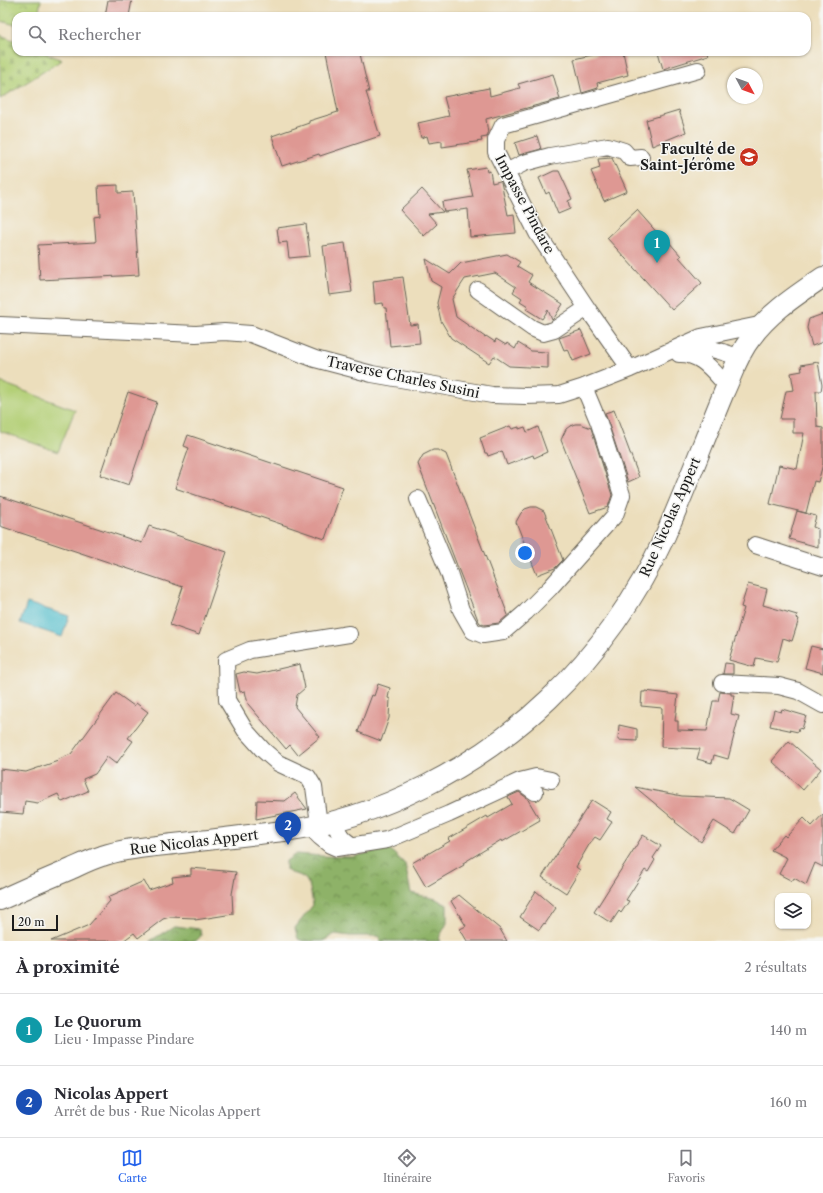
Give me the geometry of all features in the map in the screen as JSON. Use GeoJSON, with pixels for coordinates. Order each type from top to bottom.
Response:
{"type":"FeatureCollection","features":[{"type":"Feature","properties":{"kind":"street","name":"Impasse Pindare"},"geometry":{"type":"LineString","coordinates":[[630,369],[587,308],[538,233],[496,152],[496,140],[503,125],[698,70]]}},
{"type":"Feature","properties":{"kind":"street"},"geometry":{"type":"LineString","coordinates":[[506,172],[524,163],[550,156],[608,146],[624,151],[630,158],[641,157]]}},
{"type":"Feature","properties":{"kind":"street"},"geometry":{"type":"LineString","coordinates":[[764,324],[790,299],[823,277]]}},
{"type":"Feature","properties":{"kind":"street"},"geometry":{"type":"LineString","coordinates":[[478,290],[532,328],[543,333],[554,330],[587,308]]}},
{"type":"Feature","properties":{"kind":"street","name":"Traverse Charles Susini"},"geometry":{"type":"LineString","coordinates":[[0,325],[196,334],[224,332],[251,334],[315,358],[365,372],[492,395],[525,396],[559,395],[630,369],[701,337],[764,324]]}},
{"type":"Feature","properties":{"kind":"street","name":"Rue Nicolas Appert"},"geometry":{"type":"LineString","coordinates":[[0,900],[104,855],[159,846],[289,830],[321,824],[398,798],[423,787],[466,762],[514,729],[548,699],[575,671],[616,621],[642,581],[665,536],[738,357],[751,337],[764,324]]}},
{"type":"Feature","properties":{"kind":"street","name":"Traverse Charles Susini"},"geometry":{"type":"LineString","coordinates":[[659,355],[700,347],[719,350],[738,357]]}},
{"type":"Feature","properties":{"kind":"street","name":"Traverse Charles Susini"},"geometry":{"type":"LineString","coordinates":[[659,355],[684,354],[696,357],[710,368],[727,386]]}},
{"type":"Feature","properties":{"kind":"street"},"geometry":{"type":"LineString","coordinates":[[418,499],[449,573],[461,610],[473,632],[483,635],[503,632],[526,612],[615,515],[622,495],[599,423],[584,387]]}},
{"type":"Feature","properties":{"kind":"street"},"geometry":{"type":"LineString","coordinates":[[755,545],[823,567]]}},
{"type":"Feature","properties":{"kind":"street"},"geometry":{"type":"LineString","coordinates":[[349,634],[250,650],[226,660],[227,700],[245,730],[263,750],[278,763],[308,777],[314,787],[321,824],[320,838],[337,848],[387,840],[449,814],[520,781],[536,777],[551,780]]}},
{"type":"Feature","properties":{"kind":"street"},"geometry":{"type":"LineString","coordinates":[[722,683],[778,686],[798,691],[823,705]]}},
{"type":"Feature","properties":{"kind":"street"},"geometry":{"type":"LineString","coordinates":[[520,781],[535,792]]}},
{"type":"Feature","properties":{"kind":"street"},"geometry":{"type":"LineString","coordinates":[[321,824],[353,846]]}},
{"type":"Feature","properties":{"kind":"green space"},"geometry":{"type":"Polygon","coordinates":[[[0,0],[41,0],[39,12],[12,12],[12,24],[0,21],[0,0]]]}},
{"type":"Feature","properties":{"kind":"green space"},"geometry":{"type":"Polygon","coordinates":[[[0,35],[12,40],[12,56],[52,56],[62,60],[0,99],[0,35]]]}},
{"type":"Feature","properties":{"kind":"green space"},"geometry":{"type":"Polygon","coordinates":[[[0,382],[75,410],[58,452],[0,431],[0,382]]]}},
{"type":"Feature","properties":{"kind":"green space"},"geometry":{"type":"Polygon","coordinates":[[[388,848],[405,864],[411,893],[436,899],[447,905],[447,923],[439,938],[441,941],[381,941],[378,936],[350,936],[335,934],[323,941],[303,941],[298,939],[295,928],[313,905],[307,881],[301,876],[290,873],[286,870],[286,861],[296,854],[352,857],[388,848]]]}},
{"type":"Feature","properties":{"kind":"green space"},"geometry":{"type":"Polygon","coordinates":[[[174,926],[200,929],[201,936],[196,941],[150,941],[174,926]]]}},
{"type":"Feature","properties":{"kind":"water"},"geometry":{"type":"Polygon","coordinates":[[[27,603],[69,616],[62,637],[20,623],[27,603]]]}},
{"type":"Feature","properties":{"kind":"building"},"geometry":{"type":"Polygon","coordinates":[[[108,0],[132,0],[130,12],[106,12],[108,0]]]}},
{"type":"Feature","properties":{"kind":"building"},"geometry":{"type":"Polygon","coordinates":[[[327,56],[360,56],[369,92],[366,92],[380,136],[320,156],[319,154],[282,166],[272,136],[309,123],[309,121],[338,112],[327,56]]]}},
{"type":"Feature","properties":{"kind":"building"},"geometry":{"type":"Polygon","coordinates":[[[587,56],[624,56],[628,75],[597,83],[598,88],[582,93],[574,59],[587,56]]]}},
{"type":"Feature","properties":{"kind":"building"},"geometry":{"type":"Polygon","coordinates":[[[659,56],[705,56],[663,69],[659,56]]]}},
{"type":"Feature","properties":{"kind":"building"},"geometry":{"type":"Polygon","coordinates":[[[553,74],[560,99],[486,119],[488,134],[487,137],[481,138],[482,141],[442,147],[442,141],[429,143],[427,136],[421,138],[418,123],[449,116],[444,97],[489,88],[490,96],[520,88],[518,84],[553,74]]]}},
{"type":"Feature","properties":{"kind":"building"},"geometry":{"type":"Polygon","coordinates":[[[679,110],[686,132],[652,146],[646,120],[679,110]]]}},
{"type":"Feature","properties":{"kind":"building"},"geometry":{"type":"Polygon","coordinates":[[[537,136],[541,149],[519,155],[515,143],[537,136]]]}},
{"type":"Feature","properties":{"kind":"building"},"geometry":{"type":"Polygon","coordinates":[[[612,158],[627,191],[604,201],[591,171],[600,168],[598,159],[612,158]]]}},
{"type":"Feature","properties":{"kind":"building"},"geometry":{"type":"Polygon","coordinates":[[[486,167],[487,172],[490,171],[492,183],[501,182],[508,215],[514,214],[516,233],[470,237],[468,209],[444,212],[442,202],[473,197],[467,170],[486,167]]]}},
{"type":"Feature","properties":{"kind":"building"},"geometry":{"type":"Polygon","coordinates":[[[554,171],[559,171],[572,199],[568,201],[570,209],[558,214],[549,192],[546,194],[539,178],[554,171]]]}},
{"type":"Feature","properties":{"kind":"building"},"geometry":{"type":"Polygon","coordinates":[[[118,185],[118,193],[133,192],[139,275],[40,280],[38,245],[96,242],[94,217],[100,216],[98,186],[118,185]]]}},
{"type":"Feature","properties":{"kind":"building"},"geometry":{"type":"Polygon","coordinates":[[[422,189],[443,212],[428,214],[437,224],[424,236],[400,210],[422,189]]]}},
{"type":"Feature","properties":{"kind":"building"},"geometry":{"type":"Polygon","coordinates":[[[637,210],[660,236],[662,234],[681,256],[679,257],[702,283],[672,310],[607,238],[637,210]]]}},
{"type":"Feature","properties":{"kind":"building"},"geometry":{"type":"Polygon","coordinates":[[[306,224],[310,256],[289,258],[287,242],[279,243],[277,228],[306,224]]]}},
{"type":"Feature","properties":{"kind":"building"},"geometry":{"type":"Polygon","coordinates":[[[345,243],[352,292],[329,295],[323,246],[345,243]]]}},
{"type":"Feature","properties":{"kind":"building"},"geometry":{"type":"Polygon","coordinates":[[[507,254],[520,262],[517,266],[532,275],[528,282],[563,304],[554,318],[552,320],[548,310],[542,319],[526,309],[528,306],[520,301],[522,298],[513,292],[516,287],[495,273],[465,279],[452,299],[456,317],[495,342],[496,339],[506,345],[507,343],[515,349],[518,343],[531,351],[548,352],[548,368],[509,366],[494,356],[489,363],[451,338],[441,321],[437,303],[441,287],[431,281],[426,259],[450,274],[461,263],[507,254]]]}},
{"type":"Feature","properties":{"kind":"building"},"geometry":{"type":"Polygon","coordinates":[[[403,277],[410,325],[418,324],[420,343],[390,346],[386,308],[384,308],[383,303],[375,304],[373,281],[403,277]]]}},
{"type":"Feature","properties":{"kind":"building"},"geometry":{"type":"Polygon","coordinates":[[[823,314],[823,342],[812,346],[807,328],[809,319],[823,314]]]}},
{"type":"Feature","properties":{"kind":"building"},"geometry":{"type":"Polygon","coordinates":[[[581,330],[591,354],[573,361],[568,349],[564,350],[559,338],[581,330]]]}},
{"type":"Feature","properties":{"kind":"building"},"geometry":{"type":"Polygon","coordinates":[[[818,362],[822,385],[821,391],[816,391],[817,427],[823,428],[823,464],[818,482],[814,481],[806,513],[770,504],[779,465],[797,469],[804,433],[793,433],[793,419],[780,419],[786,391],[794,390],[791,373],[802,371],[801,365],[818,362]]]}},
{"type":"Feature","properties":{"kind":"building"},"geometry":{"type":"Polygon","coordinates":[[[128,392],[157,402],[129,485],[100,475],[128,392]]]}},
{"type":"Feature","properties":{"kind":"building"},"geometry":{"type":"Polygon","coordinates":[[[614,410],[639,477],[628,482],[605,413],[614,410]]]}},
{"type":"Feature","properties":{"kind":"building"},"geometry":{"type":"Polygon","coordinates":[[[575,424],[581,424],[591,428],[612,495],[608,507],[590,513],[561,440],[566,429],[575,424]]]}},
{"type":"Feature","properties":{"kind":"building"},"geometry":{"type":"Polygon","coordinates":[[[510,426],[512,429],[525,427],[527,432],[538,427],[547,452],[534,458],[533,455],[507,465],[502,451],[488,456],[487,453],[485,453],[480,438],[510,426]]]}},
{"type":"Feature","properties":{"kind":"building"},"geometry":{"type":"Polygon","coordinates":[[[188,435],[343,487],[325,539],[175,488],[189,448],[184,446],[188,435]]]}},
{"type":"Feature","properties":{"kind":"building"},"geometry":{"type":"Polygon","coordinates":[[[433,450],[438,450],[446,454],[508,615],[499,623],[484,625],[478,620],[418,464],[423,455],[433,450]]]}},
{"type":"Feature","properties":{"kind":"building"},"geometry":{"type":"Polygon","coordinates":[[[0,496],[142,543],[149,526],[227,552],[199,635],[170,625],[183,587],[0,526],[0,496]]]}},
{"type":"Feature","properties":{"kind":"building"},"geometry":{"type":"Polygon","coordinates":[[[536,507],[544,511],[563,560],[555,568],[537,575],[516,522],[525,509],[536,507]]]}},
{"type":"Feature","properties":{"kind":"building"},"geometry":{"type":"Polygon","coordinates":[[[797,511],[816,516],[813,527],[818,529],[818,547],[789,539],[797,511]]]}},
{"type":"Feature","properties":{"kind":"building"},"geometry":{"type":"Polygon","coordinates":[[[748,584],[767,589],[763,605],[797,615],[796,618],[799,619],[792,641],[783,638],[777,662],[756,658],[754,667],[729,660],[744,608],[741,607],[748,584]]]}},
{"type":"Feature","properties":{"kind":"building"},"geometry":{"type":"Polygon","coordinates":[[[811,646],[823,649],[823,673],[805,668],[811,646]]]}},
{"type":"Feature","properties":{"kind":"building"},"geometry":{"type":"Polygon","coordinates":[[[725,663],[733,664],[733,674],[723,674],[725,663]]]}},
{"type":"Feature","properties":{"kind":"building"},"geometry":{"type":"Polygon","coordinates":[[[300,664],[305,688],[297,695],[295,707],[320,737],[298,755],[290,745],[286,749],[248,704],[245,691],[240,692],[236,674],[244,672],[257,674],[300,664]]]}},
{"type":"Feature","properties":{"kind":"building"},"geometry":{"type":"Polygon","coordinates":[[[378,684],[390,688],[388,698],[390,699],[389,718],[381,741],[358,732],[372,695],[374,696],[378,684]]]}},
{"type":"Feature","properties":{"kind":"building"},"geometry":{"type":"Polygon","coordinates":[[[645,691],[678,695],[675,721],[678,721],[678,730],[707,731],[713,701],[718,701],[720,692],[731,693],[731,695],[734,695],[731,714],[739,716],[728,759],[714,755],[712,763],[697,759],[700,749],[661,747],[662,708],[641,706],[642,692],[645,691]]]}},
{"type":"Feature","properties":{"kind":"building"},"geometry":{"type":"Polygon","coordinates":[[[116,693],[134,706],[136,703],[148,712],[128,738],[133,741],[116,764],[107,757],[95,774],[83,779],[88,791],[62,802],[58,794],[38,803],[25,801],[23,814],[0,812],[0,769],[26,772],[58,761],[57,760],[71,754],[116,693]]]}},
{"type":"Feature","properties":{"kind":"building"},"geometry":{"type":"Polygon","coordinates":[[[782,709],[806,716],[802,729],[799,728],[798,732],[770,726],[774,710],[781,712],[782,709]]]}},
{"type":"Feature","properties":{"kind":"building"},"geometry":{"type":"Polygon","coordinates":[[[619,725],[637,729],[637,741],[618,740],[619,725]]]}},
{"type":"Feature","properties":{"kind":"building"},"geometry":{"type":"Polygon","coordinates":[[[789,741],[821,769],[803,790],[772,761],[789,741]]]}},
{"type":"Feature","properties":{"kind":"building"},"geometry":{"type":"Polygon","coordinates":[[[635,787],[682,796],[729,798],[749,810],[735,834],[714,821],[701,842],[675,822],[676,821],[635,787]]]}},
{"type":"Feature","properties":{"kind":"building"},"geometry":{"type":"Polygon","coordinates":[[[519,792],[527,798],[540,820],[502,842],[501,840],[463,863],[464,865],[426,887],[412,863],[450,841],[448,839],[487,816],[488,818],[512,804],[508,797],[519,792]]]}},
{"type":"Feature","properties":{"kind":"building"},"geometry":{"type":"Polygon","coordinates":[[[295,793],[307,809],[256,819],[257,800],[285,801],[295,793]]]}},
{"type":"Feature","properties":{"kind":"building"},"geometry":{"type":"Polygon","coordinates":[[[592,800],[611,812],[607,819],[612,822],[600,840],[595,837],[590,843],[576,867],[580,870],[566,893],[542,877],[592,800]]]}},
{"type":"Feature","properties":{"kind":"building"},"geometry":{"type":"Polygon","coordinates":[[[823,814],[823,867],[815,863],[806,885],[794,878],[792,881],[779,874],[787,858],[771,850],[784,835],[786,837],[804,818],[812,826],[823,814]]]}},
{"type":"Feature","properties":{"kind":"building"},"geometry":{"type":"Polygon","coordinates":[[[643,835],[661,846],[653,858],[655,860],[648,872],[645,870],[626,900],[629,901],[621,913],[619,911],[611,923],[594,912],[643,835]]]}},
{"type":"Feature","properties":{"kind":"building"},"geometry":{"type":"Polygon","coordinates":[[[191,868],[236,872],[232,894],[233,914],[195,920],[195,918],[170,917],[163,919],[138,938],[134,933],[123,941],[51,941],[89,925],[110,901],[108,897],[144,881],[149,890],[173,882],[172,877],[191,875],[191,868]]]}},
{"type":"Feature","properties":{"kind":"building"},"geometry":{"type":"Polygon","coordinates":[[[536,891],[556,908],[539,930],[520,917],[536,891]]]}},
{"type":"Feature","properties":{"kind":"building"},"geometry":{"type":"Polygon","coordinates":[[[459,895],[500,929],[507,941],[467,941],[460,929],[466,926],[451,901],[459,895]]]}},
{"type":"Feature","properties":{"kind":"place","name":"Faculté de Saint-Jérôme"},"geometry":{"type":"Point","coordinates":[749,157]}},
{"type":"Feature","properties":{"kind":"place","name":"Le Quorum"},"geometry":{"type":"Point","coordinates":[657,263]}},
{"type":"Feature","properties":{"kind":"place","name":"Nicolas Appert"},"geometry":{"type":"Point","coordinates":[288,845]}}]}
